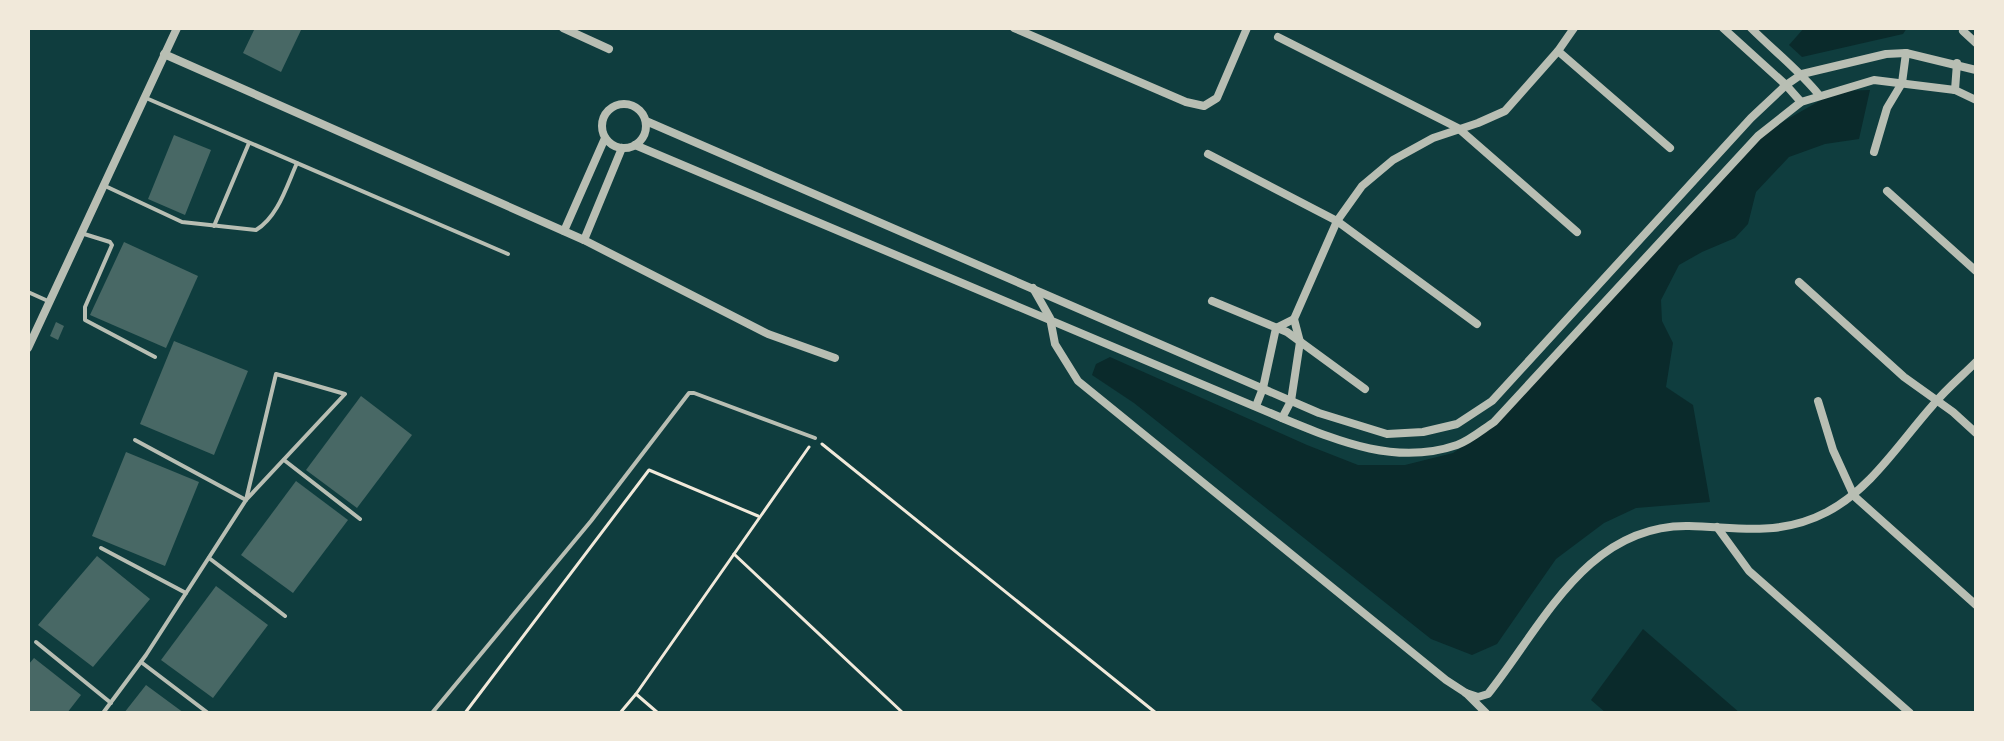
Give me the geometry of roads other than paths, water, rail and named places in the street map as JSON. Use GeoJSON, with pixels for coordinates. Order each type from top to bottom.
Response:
{"type":"FeatureCollection","features":[{"type":"Feature","properties":{"kind":"street"},"geometry":{"type":"LineString","coordinates":[[28,348],[177,28]]}},
{"type":"Feature","properties":{"kind":"street"},"geometry":{"type":"LineString","coordinates":[[563,28],[609,49]]}},
{"type":"Feature","properties":{"kind":"street"},"geometry":{"type":"LineString","coordinates":[[1014,28],[1186,102],[1204,106],[1217,98],[1247,28]]}},
{"type":"Feature","properties":{"kind":"street"},"geometry":{"type":"LineString","coordinates":[[1282,418],[1291,401],[1300,342],[1294,319],[1337,221],[1362,186],[1393,160],[1458,128],[1505,111],[1574,28]]}},
{"type":"Feature","properties":{"kind":"street"},"geometry":{"type":"LineString","coordinates":[[1723,28],[1801,102]]}},
{"type":"Feature","properties":{"kind":"street"},"geometry":{"type":"LineString","coordinates":[[1751,28],[1777,55],[1802,74],[1819,95]]}},
{"type":"Feature","properties":{"kind":"street"},"geometry":{"type":"LineString","coordinates":[[1963,31],[1976,43]]}},
{"type":"Feature","properties":{"kind":"street"},"geometry":{"type":"LineString","coordinates":[[1278,37],[1458,128],[1577,232]]}},
{"type":"Feature","properties":{"kind":"street"},"geometry":{"type":"LineString","coordinates":[[1558,51],[1670,148]]}},
{"type":"Feature","properties":{"kind":"street"},"geometry":{"type":"LineString","coordinates":[[564,231],[605,138],[602,121],[612,107],[620,104],[637,107],[646,121],[1319,413],[1387,434],[1423,432],[1457,424],[1492,401],[1751,118],[1802,74],[1886,54],[1906,53],[1976,70]]}},
{"type":"Feature","properties":{"kind":"street"},"geometry":{"type":"LineString","coordinates":[[1874,152],[1887,108],[1902,83],[1906,53]]}},
{"type":"Feature","properties":{"kind":"street"},"geometry":{"type":"LineString","coordinates":[[164,54],[584,240],[768,334],[835,358]]}},
{"type":"Feature","properties":{"kind":"street"},"geometry":{"type":"LineString","coordinates":[[1955,90],[1957,63]]}},
{"type":"Feature","properties":{"kind":"street"},"geometry":{"type":"LineString","coordinates":[[635,145],[1282,418],[1379,453],[1425,451],[1458,445],[1494,422],[1758,136],[1801,102],[1874,80],[1955,90],[1976,100]]}},
{"type":"Feature","properties":{"kind":"street"},"geometry":{"type":"LineString","coordinates":[[605,138],[612,145],[622,148],[635,145],[644,135],[646,121]]}},
{"type":"Feature","properties":{"kind":"street"},"geometry":{"type":"LineString","coordinates":[[584,240],[622,148]]}},
{"type":"Feature","properties":{"kind":"street"},"geometry":{"type":"LineString","coordinates":[[1208,154],[1337,221],[1477,324]]}},
{"type":"Feature","properties":{"kind":"street"},"geometry":{"type":"LineString","coordinates":[[1887,191],[1976,271]]}},
{"type":"Feature","properties":{"kind":"street"},"geometry":{"type":"LineString","coordinates":[[1799,282],[1904,377],[1976,433]]}},
{"type":"Feature","properties":{"kind":"street"},"geometry":{"type":"LineString","coordinates":[[1599,284],[1614,293]]}},
{"type":"Feature","properties":{"kind":"street"},"geometry":{"type":"LineString","coordinates":[[1032,287],[1050,318],[1055,344],[1078,381],[1466,693],[1486,713]]}},
{"type":"Feature","properties":{"kind":"street"},"geometry":{"type":"LineString","coordinates":[[1212,301],[1276,328],[1365,389]]}},
{"type":"Feature","properties":{"kind":"street"},"geometry":{"type":"LineString","coordinates":[[1276,328],[1294,319]]}},
{"type":"Feature","properties":{"kind":"street"},"geometry":{"type":"LineString","coordinates":[[1256,406],[1276,328]]}},
{"type":"Feature","properties":{"kind":"street"},"geometry":{"type":"LineString","coordinates":[[1466,693],[1478,697],[1488,694],[1576,575],[1603,551],[1642,532],[1686,526],[1770,530],[1824,514],[1854,496],[1936,400],[1976,362]]}},
{"type":"Feature","properties":{"kind":"street"},"geometry":{"type":"LineString","coordinates":[[1818,401],[1833,450],[1854,496],[1976,605]]}},
{"type":"Feature","properties":{"kind":"street"},"geometry":{"type":"LineString","coordinates":[[1311,430],[1319,413]]}},
{"type":"Feature","properties":{"kind":"street"},"geometry":{"type":"LineString","coordinates":[[1717,527],[1749,571],[1910,713]]}},
{"type":"Feature","properties":{"kind":"lane"},"geometry":{"type":"LineString","coordinates":[[144,97],[508,254]]}},
{"type":"Feature","properties":{"kind":"lane"},"geometry":{"type":"LineString","coordinates":[[214,226],[249,142]]}},
{"type":"Feature","properties":{"kind":"lane"},"geometry":{"type":"LineString","coordinates":[[103,185],[182,222],[256,230],[265,225],[273,214],[297,163]]}},
{"type":"Feature","properties":{"kind":"lane"},"geometry":{"type":"LineString","coordinates":[[81,233],[112,244],[85,307],[85,320],[155,357]]}},
{"type":"Feature","properties":{"kind":"lane"},"geometry":{"type":"LineString","coordinates":[[28,292],[49,302]]}},
{"type":"Feature","properties":{"kind":"lane"},"geometry":{"type":"LineString","coordinates":[[103,713],[141,662],[246,500],[345,394],[276,374],[246,500]]}},
{"type":"Feature","properties":{"kind":"lane"},"geometry":{"type":"LineString","coordinates":[[432,713],[591,521],[689,393],[815,438]]}},
{"type":"Feature","properties":{"kind":"lane"},"geometry":{"type":"LineString","coordinates":[[135,440],[246,500]]}},
{"type":"Feature","properties":{"kind":"lane"},"geometry":{"type":"LineString","coordinates":[[284,460],[360,519]]}},
{"type":"Feature","properties":{"kind":"lane"},"geometry":{"type":"LineString","coordinates":[[101,548],[186,593]]}},
{"type":"Feature","properties":{"kind":"lane"},"geometry":{"type":"LineString","coordinates":[[209,558],[285,616]]}},
{"type":"Feature","properties":{"kind":"lane"},"geometry":{"type":"LineString","coordinates":[[36,642],[111,703]]}},
{"type":"Feature","properties":{"kind":"lane"},"geometry":{"type":"LineString","coordinates":[[141,662],[208,713]]}},
{"type":"Feature","properties":{"kind":"water"},"geometry":{"type":"Polygon","coordinates":[[[1804,28],[1907,28],[1903,34],[1802,57],[1789,45],[1804,28]]]}},
{"type":"Feature","properties":{"kind":"water"},"geometry":{"type":"Polygon","coordinates":[[[1870,90],[1859,139],[1825,144],[1789,157],[1756,192],[1748,224],[1735,238],[1679,265],[1661,300],[1662,321],[1673,343],[1666,387],[1693,405],[1710,502],[1636,508],[1604,523],[1556,559],[1497,644],[1472,655],[1431,639],[1134,403],[1092,375],[1096,364],[1110,357],[1358,465],[1405,465],[1453,453],[1493,425],[1765,132],[1837,91],[1870,90]]]}},
{"type":"Feature","properties":{"kind":"water"},"geometry":{"type":"Polygon","coordinates":[[[1643,629],[1740,713],[1606,713],[1591,700],[1643,629]]]}}]}
